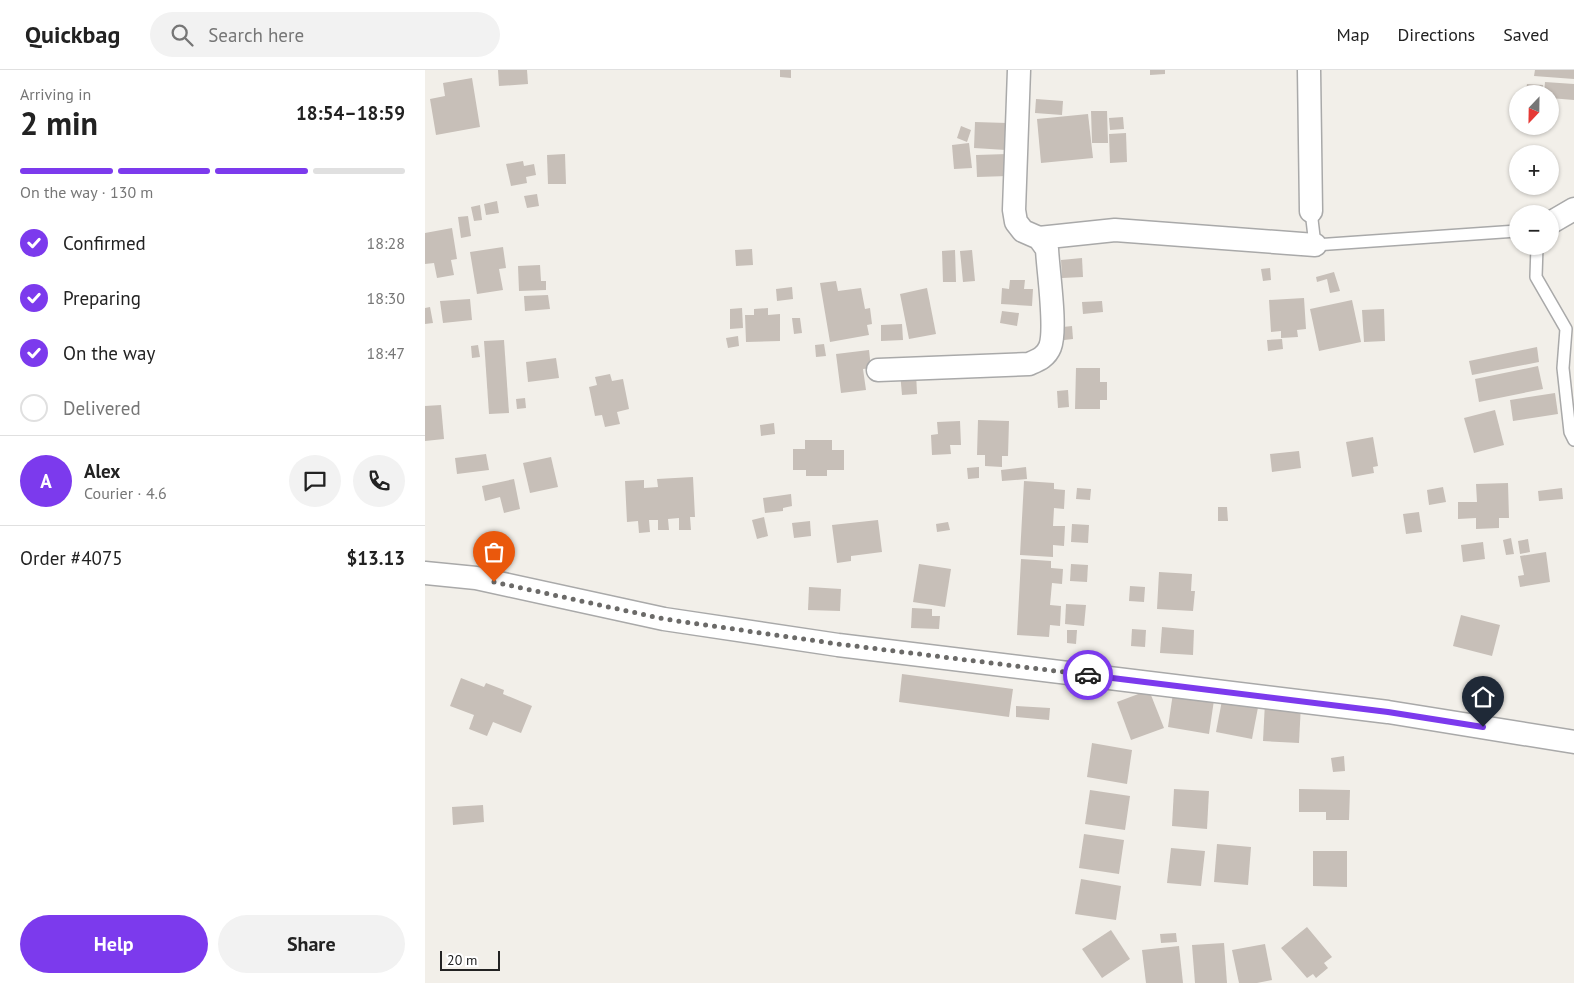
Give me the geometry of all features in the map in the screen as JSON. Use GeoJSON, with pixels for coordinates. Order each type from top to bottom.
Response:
{"type":"FeatureCollection","features":[{"type":"Feature","properties":{"kind":"street"},"geometry":{"type":"LineString","coordinates":[[1019,70],[1014,210],[1016,222],[1023,232],[1039,238],[1115,230],[1315,245]]}},
{"type":"Feature","properties":{"kind":"street"},"geometry":{"type":"LineString","coordinates":[[1309,70],[1311,211]]}},
{"type":"Feature","properties":{"kind":"street"},"geometry":{"type":"LineString","coordinates":[[1559,218],[1574,209]]}},
{"type":"Feature","properties":{"kind":"street"},"geometry":{"type":"LineString","coordinates":[[878,370],[1029,364],[1042,359],[1049,348],[1053,334],[1047,248],[1039,238]]}},
{"type":"Feature","properties":{"kind":"street"},"geometry":{"type":"LineString","coordinates":[[425,573],[476,578],[674,621],[838,644],[1388,712],[1574,742]]}},
{"type":"Feature","properties":{"kind":"lane"},"geometry":{"type":"LineString","coordinates":[[1311,211],[1315,245],[1509,232]]}},
{"type":"Feature","properties":{"kind":"lane"},"geometry":{"type":"LineString","coordinates":[[1537,255],[1536,277],[1566,329],[1563,368],[1570,432],[1574,440]]}},
{"type":"Feature","properties":{"kind":"building"},"geometry":{"type":"Polygon","coordinates":[[[498,70],[527,70],[528,84],[499,86],[498,70]]]}},
{"type":"Feature","properties":{"kind":"building"},"geometry":{"type":"Polygon","coordinates":[[[780,70],[791,70],[791,78],[780,77],[780,70]]]}},
{"type":"Feature","properties":{"kind":"building"},"geometry":{"type":"Polygon","coordinates":[[[1150,70],[1165,70],[1165,74],[1150,75],[1150,70]]]}},
{"type":"Feature","properties":{"kind":"building"},"geometry":{"type":"Polygon","coordinates":[[[1535,70],[1574,70],[1574,79],[1534,76],[1535,70]]]}},
{"type":"Feature","properties":{"kind":"building"},"geometry":{"type":"Polygon","coordinates":[[[472,78],[480,127],[436,135],[430,99],[445,96],[443,83],[472,78]]]}},
{"type":"Feature","properties":{"kind":"building"},"geometry":{"type":"Polygon","coordinates":[[[1545,82],[1574,84],[1574,100],[1559,99],[1559,85],[1545,85],[1545,82]]]}},
{"type":"Feature","properties":{"kind":"building"},"geometry":{"type":"Polygon","coordinates":[[[1036,99],[1063,101],[1062,115],[1035,113],[1036,99]]]}},
{"type":"Feature","properties":{"kind":"building"},"geometry":{"type":"Polygon","coordinates":[[[1091,111],[1107,111],[1108,143],[1092,143],[1091,111]]]}},
{"type":"Feature","properties":{"kind":"building"},"geometry":{"type":"Polygon","coordinates":[[[1088,114],[1093,158],[1041,163],[1037,119],[1088,114]]]}},
{"type":"Feature","properties":{"kind":"building"},"geometry":{"type":"Polygon","coordinates":[[[1123,117],[1124,129],[1110,130],[1109,118],[1123,117]]]}},
{"type":"Feature","properties":{"kind":"building"},"geometry":{"type":"Polygon","coordinates":[[[975,122],[1007,123],[1006,150],[974,148],[975,122]]]}},
{"type":"Feature","properties":{"kind":"building"},"geometry":{"type":"Polygon","coordinates":[[[961,126],[971,130],[967,142],[957,138],[961,126]]]}},
{"type":"Feature","properties":{"kind":"building"},"geometry":{"type":"Polygon","coordinates":[[[1126,133],[1127,162],[1110,163],[1109,134],[1126,133]]]}},
{"type":"Feature","properties":{"kind":"building"},"geometry":{"type":"Polygon","coordinates":[[[969,143],[972,168],[954,169],[952,145],[969,143]]]}},
{"type":"Feature","properties":{"kind":"building"},"geometry":{"type":"Polygon","coordinates":[[[565,154],[566,184],[548,184],[547,155],[565,154]]]}},
{"type":"Feature","properties":{"kind":"building"},"geometry":{"type":"Polygon","coordinates":[[[1007,154],[1008,176],[977,177],[976,155],[1007,154]]]}},
{"type":"Feature","properties":{"kind":"building"},"geometry":{"type":"Polygon","coordinates":[[[523,161],[524,166],[534,164],[536,175],[526,177],[527,183],[511,186],[506,164],[523,161]]]}},
{"type":"Feature","properties":{"kind":"building"},"geometry":{"type":"Polygon","coordinates":[[[537,194],[539,206],[527,208],[524,196],[537,194]]]}},
{"type":"Feature","properties":{"kind":"building"},"geometry":{"type":"Polygon","coordinates":[[[497,201],[499,213],[486,215],[484,204],[497,201]]]}},
{"type":"Feature","properties":{"kind":"building"},"geometry":{"type":"Polygon","coordinates":[[[480,205],[482,220],[474,221],[471,207],[480,205]]]}},
{"type":"Feature","properties":{"kind":"building"},"geometry":{"type":"Polygon","coordinates":[[[468,216],[471,236],[461,238],[458,217],[468,216]]]}},
{"type":"Feature","properties":{"kind":"building"},"geometry":{"type":"Polygon","coordinates":[[[452,228],[457,259],[451,260],[454,275],[437,278],[434,263],[425,264],[425,233],[452,228]]]}},
{"type":"Feature","properties":{"kind":"building"},"geometry":{"type":"Polygon","coordinates":[[[503,247],[506,268],[499,269],[503,290],[477,294],[470,252],[503,247]]]}},
{"type":"Feature","properties":{"kind":"building"},"geometry":{"type":"Polygon","coordinates":[[[752,249],[753,265],[736,266],[735,250],[752,249]]]}},
{"type":"Feature","properties":{"kind":"building"},"geometry":{"type":"Polygon","coordinates":[[[955,250],[956,282],[943,282],[942,251],[955,250]]]}},
{"type":"Feature","properties":{"kind":"building"},"geometry":{"type":"Polygon","coordinates":[[[972,250],[975,281],[963,282],[960,251],[972,250]]]}},
{"type":"Feature","properties":{"kind":"building"},"geometry":{"type":"Polygon","coordinates":[[[1082,258],[1083,277],[1062,278],[1061,260],[1082,258]]]}},
{"type":"Feature","properties":{"kind":"building"},"geometry":{"type":"Polygon","coordinates":[[[540,265],[541,281],[546,281],[546,290],[519,291],[518,266],[540,265]]]}},
{"type":"Feature","properties":{"kind":"building"},"geometry":{"type":"Polygon","coordinates":[[[1270,268],[1271,280],[1263,281],[1261,269],[1270,268]]]}},
{"type":"Feature","properties":{"kind":"building"},"geometry":{"type":"Polygon","coordinates":[[[1334,272],[1340,291],[1330,293],[1327,279],[1317,282],[1316,277],[1334,272]]]}},
{"type":"Feature","properties":{"kind":"building"},"geometry":{"type":"Polygon","coordinates":[[[1010,280],[1025,280],[1024,289],[1033,289],[1032,306],[1001,304],[1002,288],[1009,289],[1010,280]]]}},
{"type":"Feature","properties":{"kind":"building"},"geometry":{"type":"Polygon","coordinates":[[[836,281],[838,291],[861,288],[865,309],[870,308],[872,324],[867,325],[869,335],[830,342],[820,283],[836,281]]]}},
{"type":"Feature","properties":{"kind":"building"},"geometry":{"type":"Polygon","coordinates":[[[792,287],[793,299],[777,301],[776,289],[792,287]]]}},
{"type":"Feature","properties":{"kind":"building"},"geometry":{"type":"Polygon","coordinates":[[[927,288],[936,334],[909,339],[900,294],[927,288]]]}},
{"type":"Feature","properties":{"kind":"building"},"geometry":{"type":"Polygon","coordinates":[[[548,295],[550,309],[525,311],[524,296],[548,295]]]}},
{"type":"Feature","properties":{"kind":"building"},"geometry":{"type":"Polygon","coordinates":[[[1304,298],[1306,329],[1297,330],[1298,337],[1281,338],[1281,331],[1271,332],[1269,300],[1304,298]]]}},
{"type":"Feature","properties":{"kind":"building"},"geometry":{"type":"Polygon","coordinates":[[[470,299],[472,320],[443,323],[440,301],[470,299]]]}},
{"type":"Feature","properties":{"kind":"building"},"geometry":{"type":"Polygon","coordinates":[[[1352,300],[1361,342],[1319,351],[1310,309],[1352,300]]]}},
{"type":"Feature","properties":{"kind":"building"},"geometry":{"type":"Polygon","coordinates":[[[1102,301],[1103,312],[1083,314],[1082,302],[1102,301]]]}},
{"type":"Feature","properties":{"kind":"building"},"geometry":{"type":"Polygon","coordinates":[[[430,307],[433,323],[425,324],[425,308],[430,307]]]}},
{"type":"Feature","properties":{"kind":"building"},"geometry":{"type":"Polygon","coordinates":[[[742,308],[743,328],[730,329],[730,309],[742,308]]]}},
{"type":"Feature","properties":{"kind":"building"},"geometry":{"type":"Polygon","coordinates":[[[768,308],[768,315],[780,314],[780,341],[746,342],[745,315],[754,315],[754,309],[768,308]]]}},
{"type":"Feature","properties":{"kind":"building"},"geometry":{"type":"Polygon","coordinates":[[[1384,309],[1385,341],[1364,342],[1362,310],[1384,309]]]}},
{"type":"Feature","properties":{"kind":"building"},"geometry":{"type":"Polygon","coordinates":[[[1002,311],[1019,313],[1017,326],[1000,323],[1002,311]]]}},
{"type":"Feature","properties":{"kind":"building"},"geometry":{"type":"Polygon","coordinates":[[[792,318],[800,318],[802,333],[794,334],[792,318]]]}},
{"type":"Feature","properties":{"kind":"building"},"geometry":{"type":"Polygon","coordinates":[[[902,324],[903,340],[881,341],[881,325],[902,324]]]}},
{"type":"Feature","properties":{"kind":"building"},"geometry":{"type":"Polygon","coordinates":[[[1072,326],[1073,339],[1064,340],[1063,327],[1072,326]]]}},
{"type":"Feature","properties":{"kind":"building"},"geometry":{"type":"Polygon","coordinates":[[[738,336],[739,346],[728,348],[726,338],[738,336]]]}},
{"type":"Feature","properties":{"kind":"building"},"geometry":{"type":"Polygon","coordinates":[[[1282,339],[1283,349],[1268,351],[1267,340],[1282,339]]]}},
{"type":"Feature","properties":{"kind":"building"},"geometry":{"type":"Polygon","coordinates":[[[504,340],[509,413],[489,414],[484,341],[504,340]]]}},
{"type":"Feature","properties":{"kind":"building"},"geometry":{"type":"Polygon","coordinates":[[[824,344],[826,356],[816,357],[815,345],[824,344]]]}},
{"type":"Feature","properties":{"kind":"building"},"geometry":{"type":"Polygon","coordinates":[[[478,345],[480,357],[472,358],[471,346],[478,345]]]}},
{"type":"Feature","properties":{"kind":"building"},"geometry":{"type":"Polygon","coordinates":[[[1537,347],[1539,362],[1472,375],[1469,361],[1537,347]]]}},
{"type":"Feature","properties":{"kind":"building"},"geometry":{"type":"Polygon","coordinates":[[[869,350],[871,368],[863,369],[866,390],[841,393],[836,354],[869,350]]]}},
{"type":"Feature","properties":{"kind":"building"},"geometry":{"type":"Polygon","coordinates":[[[556,358],[559,378],[528,382],[526,362],[556,358]]]}},
{"type":"Feature","properties":{"kind":"building"},"geometry":{"type":"Polygon","coordinates":[[[1538,366],[1543,389],[1479,402],[1475,379],[1538,366]]]}},
{"type":"Feature","properties":{"kind":"building"},"geometry":{"type":"Polygon","coordinates":[[[1076,368],[1100,368],[1100,382],[1107,382],[1107,400],[1100,400],[1100,409],[1075,409],[1076,368]]]}},
{"type":"Feature","properties":{"kind":"building"},"geometry":{"type":"Polygon","coordinates":[[[900,372],[916,372],[917,394],[902,395],[900,372]]]}},
{"type":"Feature","properties":{"kind":"building"},"geometry":{"type":"Polygon","coordinates":[[[610,374],[612,381],[623,379],[629,409],[617,412],[620,424],[605,427],[602,415],[595,416],[589,387],[597,385],[595,377],[610,374]]]}},
{"type":"Feature","properties":{"kind":"building"},"geometry":{"type":"Polygon","coordinates":[[[1068,390],[1069,407],[1058,408],[1057,391],[1068,390]]]}},
{"type":"Feature","properties":{"kind":"building"},"geometry":{"type":"Polygon","coordinates":[[[1555,393],[1558,414],[1513,421],[1510,400],[1555,393]]]}},
{"type":"Feature","properties":{"kind":"building"},"geometry":{"type":"Polygon","coordinates":[[[525,398],[526,408],[517,409],[516,399],[525,398]]]}},
{"type":"Feature","properties":{"kind":"building"},"geometry":{"type":"Polygon","coordinates":[[[441,405],[444,439],[425,441],[425,406],[441,405]]]}},
{"type":"Feature","properties":{"kind":"building"},"geometry":{"type":"Polygon","coordinates":[[[1495,410],[1504,445],[1474,453],[1464,418],[1495,410]]]}},
{"type":"Feature","properties":{"kind":"building"},"geometry":{"type":"Polygon","coordinates":[[[978,420],[1009,421],[1008,456],[1002,456],[1002,467],[985,466],[985,455],[977,455],[978,420]]]}},
{"type":"Feature","properties":{"kind":"building"},"geometry":{"type":"Polygon","coordinates":[[[960,421],[961,445],[950,445],[951,454],[932,455],[931,435],[938,434],[937,422],[960,421]]]}},
{"type":"Feature","properties":{"kind":"building"},"geometry":{"type":"Polygon","coordinates":[[[774,423],[775,434],[761,436],[760,425],[774,423]]]}},
{"type":"Feature","properties":{"kind":"building"},"geometry":{"type":"Polygon","coordinates":[[[1373,437],[1378,466],[1373,467],[1374,473],[1352,477],[1346,442],[1373,437]]]}},
{"type":"Feature","properties":{"kind":"building"},"geometry":{"type":"Polygon","coordinates":[[[805,440],[832,440],[832,450],[844,450],[844,470],[827,470],[827,476],[806,476],[806,470],[793,470],[793,449],[805,449],[805,440]]]}},
{"type":"Feature","properties":{"kind":"building"},"geometry":{"type":"Polygon","coordinates":[[[1299,451],[1301,468],[1272,472],[1270,454],[1299,451]]]}},
{"type":"Feature","properties":{"kind":"building"},"geometry":{"type":"Polygon","coordinates":[[[486,454],[489,470],[457,474],[455,458],[486,454]]]}},
{"type":"Feature","properties":{"kind":"building"},"geometry":{"type":"Polygon","coordinates":[[[551,457],[558,487],[530,493],[523,463],[551,457]]]}},
{"type":"Feature","properties":{"kind":"building"},"geometry":{"type":"Polygon","coordinates":[[[979,467],[979,478],[968,479],[967,468],[979,467]]]}},
{"type":"Feature","properties":{"kind":"building"},"geometry":{"type":"Polygon","coordinates":[[[1026,467],[1027,479],[1002,481],[1001,470],[1026,467]]]}},
{"type":"Feature","properties":{"kind":"building"},"geometry":{"type":"Polygon","coordinates":[[[693,477],[695,517],[690,517],[691,530],[679,530],[679,518],[668,519],[669,530],[658,530],[658,520],[649,520],[650,532],[639,533],[638,521],[627,522],[625,481],[644,480],[644,488],[658,487],[657,479],[693,477]]]}},
{"type":"Feature","properties":{"kind":"building"},"geometry":{"type":"Polygon","coordinates":[[[514,479],[520,509],[504,513],[500,497],[485,501],[482,486],[514,479]]]}},
{"type":"Feature","properties":{"kind":"building"},"geometry":{"type":"Polygon","coordinates":[[[1024,481],[1054,483],[1054,489],[1065,490],[1064,509],[1054,508],[1053,526],[1065,526],[1064,546],[1053,545],[1053,557],[1020,555],[1024,481]]]}},
{"type":"Feature","properties":{"kind":"building"},"geometry":{"type":"Polygon","coordinates":[[[1508,483],[1509,518],[1499,518],[1499,528],[1476,529],[1476,518],[1458,519],[1458,502],[1477,502],[1476,484],[1508,483]]]}},
{"type":"Feature","properties":{"kind":"building"},"geometry":{"type":"Polygon","coordinates":[[[1443,487],[1446,502],[1429,505],[1427,490],[1443,487]]]}},
{"type":"Feature","properties":{"kind":"building"},"geometry":{"type":"Polygon","coordinates":[[[1077,488],[1091,489],[1090,500],[1076,499],[1077,488]]]}},
{"type":"Feature","properties":{"kind":"building"},"geometry":{"type":"Polygon","coordinates":[[[1562,488],[1563,499],[1539,501],[1538,491],[1562,488]]]}},
{"type":"Feature","properties":{"kind":"building"},"geometry":{"type":"Polygon","coordinates":[[[791,494],[792,506],[783,508],[783,511],[765,513],[763,498],[791,494]]]}},
{"type":"Feature","properties":{"kind":"building"},"geometry":{"type":"Polygon","coordinates":[[[1218,507],[1227,507],[1228,521],[1218,521],[1218,507]]]}},
{"type":"Feature","properties":{"kind":"building"},"geometry":{"type":"Polygon","coordinates":[[[1419,512],[1422,532],[1406,534],[1403,514],[1419,512]]]}},
{"type":"Feature","properties":{"kind":"building"},"geometry":{"type":"Polygon","coordinates":[[[764,517],[768,536],[757,539],[752,520],[764,517]]]}},
{"type":"Feature","properties":{"kind":"building"},"geometry":{"type":"Polygon","coordinates":[[[878,520],[882,552],[851,556],[851,561],[837,563],[832,525],[878,520]]]}},
{"type":"Feature","properties":{"kind":"building"},"geometry":{"type":"Polygon","coordinates":[[[810,521],[811,536],[794,538],[792,523],[810,521]]]}},
{"type":"Feature","properties":{"kind":"building"},"geometry":{"type":"Polygon","coordinates":[[[948,522],[950,530],[937,532],[936,524],[948,522]]]}},
{"type":"Feature","properties":{"kind":"building"},"geometry":{"type":"Polygon","coordinates":[[[1072,524],[1089,525],[1088,543],[1071,542],[1072,524]]]}},
{"type":"Feature","properties":{"kind":"building"},"geometry":{"type":"Polygon","coordinates":[[[1511,538],[1514,554],[1506,555],[1503,540],[1511,538]]]}},
{"type":"Feature","properties":{"kind":"building"},"geometry":{"type":"Polygon","coordinates":[[[1528,539],[1530,552],[1520,554],[1518,541],[1528,539]]]}},
{"type":"Feature","properties":{"kind":"building"},"geometry":{"type":"Polygon","coordinates":[[[1483,542],[1485,559],[1463,562],[1461,545],[1483,542]]]}},
{"type":"Feature","properties":{"kind":"building"},"geometry":{"type":"Polygon","coordinates":[[[1546,552],[1550,582],[1520,587],[1518,576],[1524,575],[1520,556],[1546,552]]]}},
{"type":"Feature","properties":{"kind":"building"},"geometry":{"type":"Polygon","coordinates":[[[1021,559],[1051,561],[1051,568],[1063,569],[1062,584],[1052,583],[1050,605],[1061,606],[1060,626],[1050,625],[1049,637],[1017,635],[1021,559]]]}},
{"type":"Feature","properties":{"kind":"building"},"geometry":{"type":"Polygon","coordinates":[[[919,564],[951,569],[945,607],[913,602],[919,564]]]}},
{"type":"Feature","properties":{"kind":"building"},"geometry":{"type":"Polygon","coordinates":[[[1071,564],[1088,565],[1087,582],[1070,581],[1071,564]]]}},
{"type":"Feature","properties":{"kind":"building"},"geometry":{"type":"Polygon","coordinates":[[[1159,572],[1192,574],[1191,591],[1195,591],[1193,611],[1157,609],[1159,572]]]}},
{"type":"Feature","properties":{"kind":"building"},"geometry":{"type":"Polygon","coordinates":[[[1130,586],[1145,587],[1144,602],[1129,601],[1130,586]]]}},
{"type":"Feature","properties":{"kind":"building"},"geometry":{"type":"Polygon","coordinates":[[[809,587],[841,589],[840,611],[808,610],[809,587]]]}},
{"type":"Feature","properties":{"kind":"building"},"geometry":{"type":"Polygon","coordinates":[[[1066,604],[1086,605],[1084,626],[1065,624],[1066,604]]]}},
{"type":"Feature","properties":{"kind":"building"},"geometry":{"type":"Polygon","coordinates":[[[912,608],[932,609],[932,616],[940,616],[939,629],[911,628],[912,608]]]}},
{"type":"Feature","properties":{"kind":"building"},"geometry":{"type":"Polygon","coordinates":[[[1461,615],[1500,625],[1492,656],[1453,646],[1461,615]]]}},
{"type":"Feature","properties":{"kind":"building"},"geometry":{"type":"Polygon","coordinates":[[[1162,627],[1194,630],[1193,655],[1160,653],[1162,627]]]}},
{"type":"Feature","properties":{"kind":"building"},"geometry":{"type":"Polygon","coordinates":[[[1132,629],[1146,630],[1145,647],[1131,646],[1132,629]]]}},
{"type":"Feature","properties":{"kind":"building"},"geometry":{"type":"Polygon","coordinates":[[[1067,630],[1077,630],[1076,644],[1067,643],[1067,630]]]}},
{"type":"Feature","properties":{"kind":"building"},"geometry":{"type":"Polygon","coordinates":[[[902,674],[1013,689],[1009,717],[899,702],[902,674]]]}},
{"type":"Feature","properties":{"kind":"building"},"geometry":{"type":"Polygon","coordinates":[[[461,678],[484,687],[486,683],[504,690],[503,694],[532,706],[521,733],[493,722],[487,736],[469,729],[474,715],[450,706],[461,678]]]}},
{"type":"Feature","properties":{"kind":"building"},"geometry":{"type":"Polygon","coordinates":[[[1149,690],[1164,728],[1131,740],[1117,702],[1149,690]]]}},
{"type":"Feature","properties":{"kind":"building"},"geometry":{"type":"Polygon","coordinates":[[[1173,693],[1214,700],[1209,734],[1168,727],[1173,693]]]}},
{"type":"Feature","properties":{"kind":"building"},"geometry":{"type":"Polygon","coordinates":[[[1223,695],[1259,702],[1252,739],[1216,732],[1223,695]]]}},
{"type":"Feature","properties":{"kind":"building"},"geometry":{"type":"Polygon","coordinates":[[[1265,702],[1301,704],[1299,743],[1263,741],[1265,702]]]}},
{"type":"Feature","properties":{"kind":"building"},"geometry":{"type":"Polygon","coordinates":[[[1016,706],[1050,708],[1049,720],[1016,717],[1016,706]]]}},
{"type":"Feature","properties":{"kind":"building"},"geometry":{"type":"Polygon","coordinates":[[[1092,743],[1132,750],[1127,784],[1087,777],[1092,743]]]}},
{"type":"Feature","properties":{"kind":"building"},"geometry":{"type":"Polygon","coordinates":[[[1344,756],[1345,771],[1333,772],[1331,758],[1344,756]]]}},
{"type":"Feature","properties":{"kind":"building"},"geometry":{"type":"Polygon","coordinates":[[[1174,789],[1209,791],[1207,829],[1172,826],[1174,789]]]}},
{"type":"Feature","properties":{"kind":"building"},"geometry":{"type":"Polygon","coordinates":[[[1299,789],[1350,790],[1349,820],[1326,820],[1326,812],[1299,812],[1299,789]]]}},
{"type":"Feature","properties":{"kind":"building"},"geometry":{"type":"Polygon","coordinates":[[[1090,790],[1130,796],[1125,830],[1085,824],[1090,790]]]}},
{"type":"Feature","properties":{"kind":"building"},"geometry":{"type":"Polygon","coordinates":[[[483,805],[484,822],[453,825],[452,807],[483,805]]]}},
{"type":"Feature","properties":{"kind":"building"},"geometry":{"type":"Polygon","coordinates":[[[1084,834],[1124,840],[1119,874],[1079,868],[1084,834]]]}},
{"type":"Feature","properties":{"kind":"building"},"geometry":{"type":"Polygon","coordinates":[[[1217,844],[1251,847],[1248,885],[1214,882],[1217,844]]]}},
{"type":"Feature","properties":{"kind":"building"},"geometry":{"type":"Polygon","coordinates":[[[1171,848],[1205,851],[1201,886],[1167,883],[1171,848]]]}},
{"type":"Feature","properties":{"kind":"building"},"geometry":{"type":"Polygon","coordinates":[[[1313,851],[1347,851],[1347,887],[1313,886],[1313,851]]]}},
{"type":"Feature","properties":{"kind":"building"},"geometry":{"type":"Polygon","coordinates":[[[1081,879],[1121,886],[1116,920],[1075,914],[1081,879]]]}},
{"type":"Feature","properties":{"kind":"building"},"geometry":{"type":"Polygon","coordinates":[[[1307,927],[1332,957],[1324,963],[1328,968],[1316,978],[1313,974],[1307,978],[1281,948],[1307,927]]]}},
{"type":"Feature","properties":{"kind":"building"},"geometry":{"type":"Polygon","coordinates":[[[1111,930],[1130,959],[1102,978],[1082,949],[1111,930]]]}},
{"type":"Feature","properties":{"kind":"building"},"geometry":{"type":"Polygon","coordinates":[[[1176,933],[1177,942],[1161,943],[1160,934],[1176,933]]]}},
{"type":"Feature","properties":{"kind":"building"},"geometry":{"type":"Polygon","coordinates":[[[1224,943],[1227,983],[1195,983],[1192,945],[1224,943]]]}},
{"type":"Feature","properties":{"kind":"building"},"geometry":{"type":"Polygon","coordinates":[[[1265,944],[1272,980],[1257,983],[1239,983],[1232,950],[1265,944]]]}},
{"type":"Feature","properties":{"kind":"building"},"geometry":{"type":"Polygon","coordinates":[[[1179,946],[1183,983],[1146,983],[1142,950],[1179,946]]]}},
{"type":"Feature","properties":{"kind":"way so far"},"geometry":{"type":"LineString","coordinates":[[494,582],[664,619],[838,644],[1088,675]]}},
{"type":"Feature","properties":{"kind":"route"},"geometry":{"type":"LineString","coordinates":[[1088,675],[1388,712],[1483,727]]}}]}
